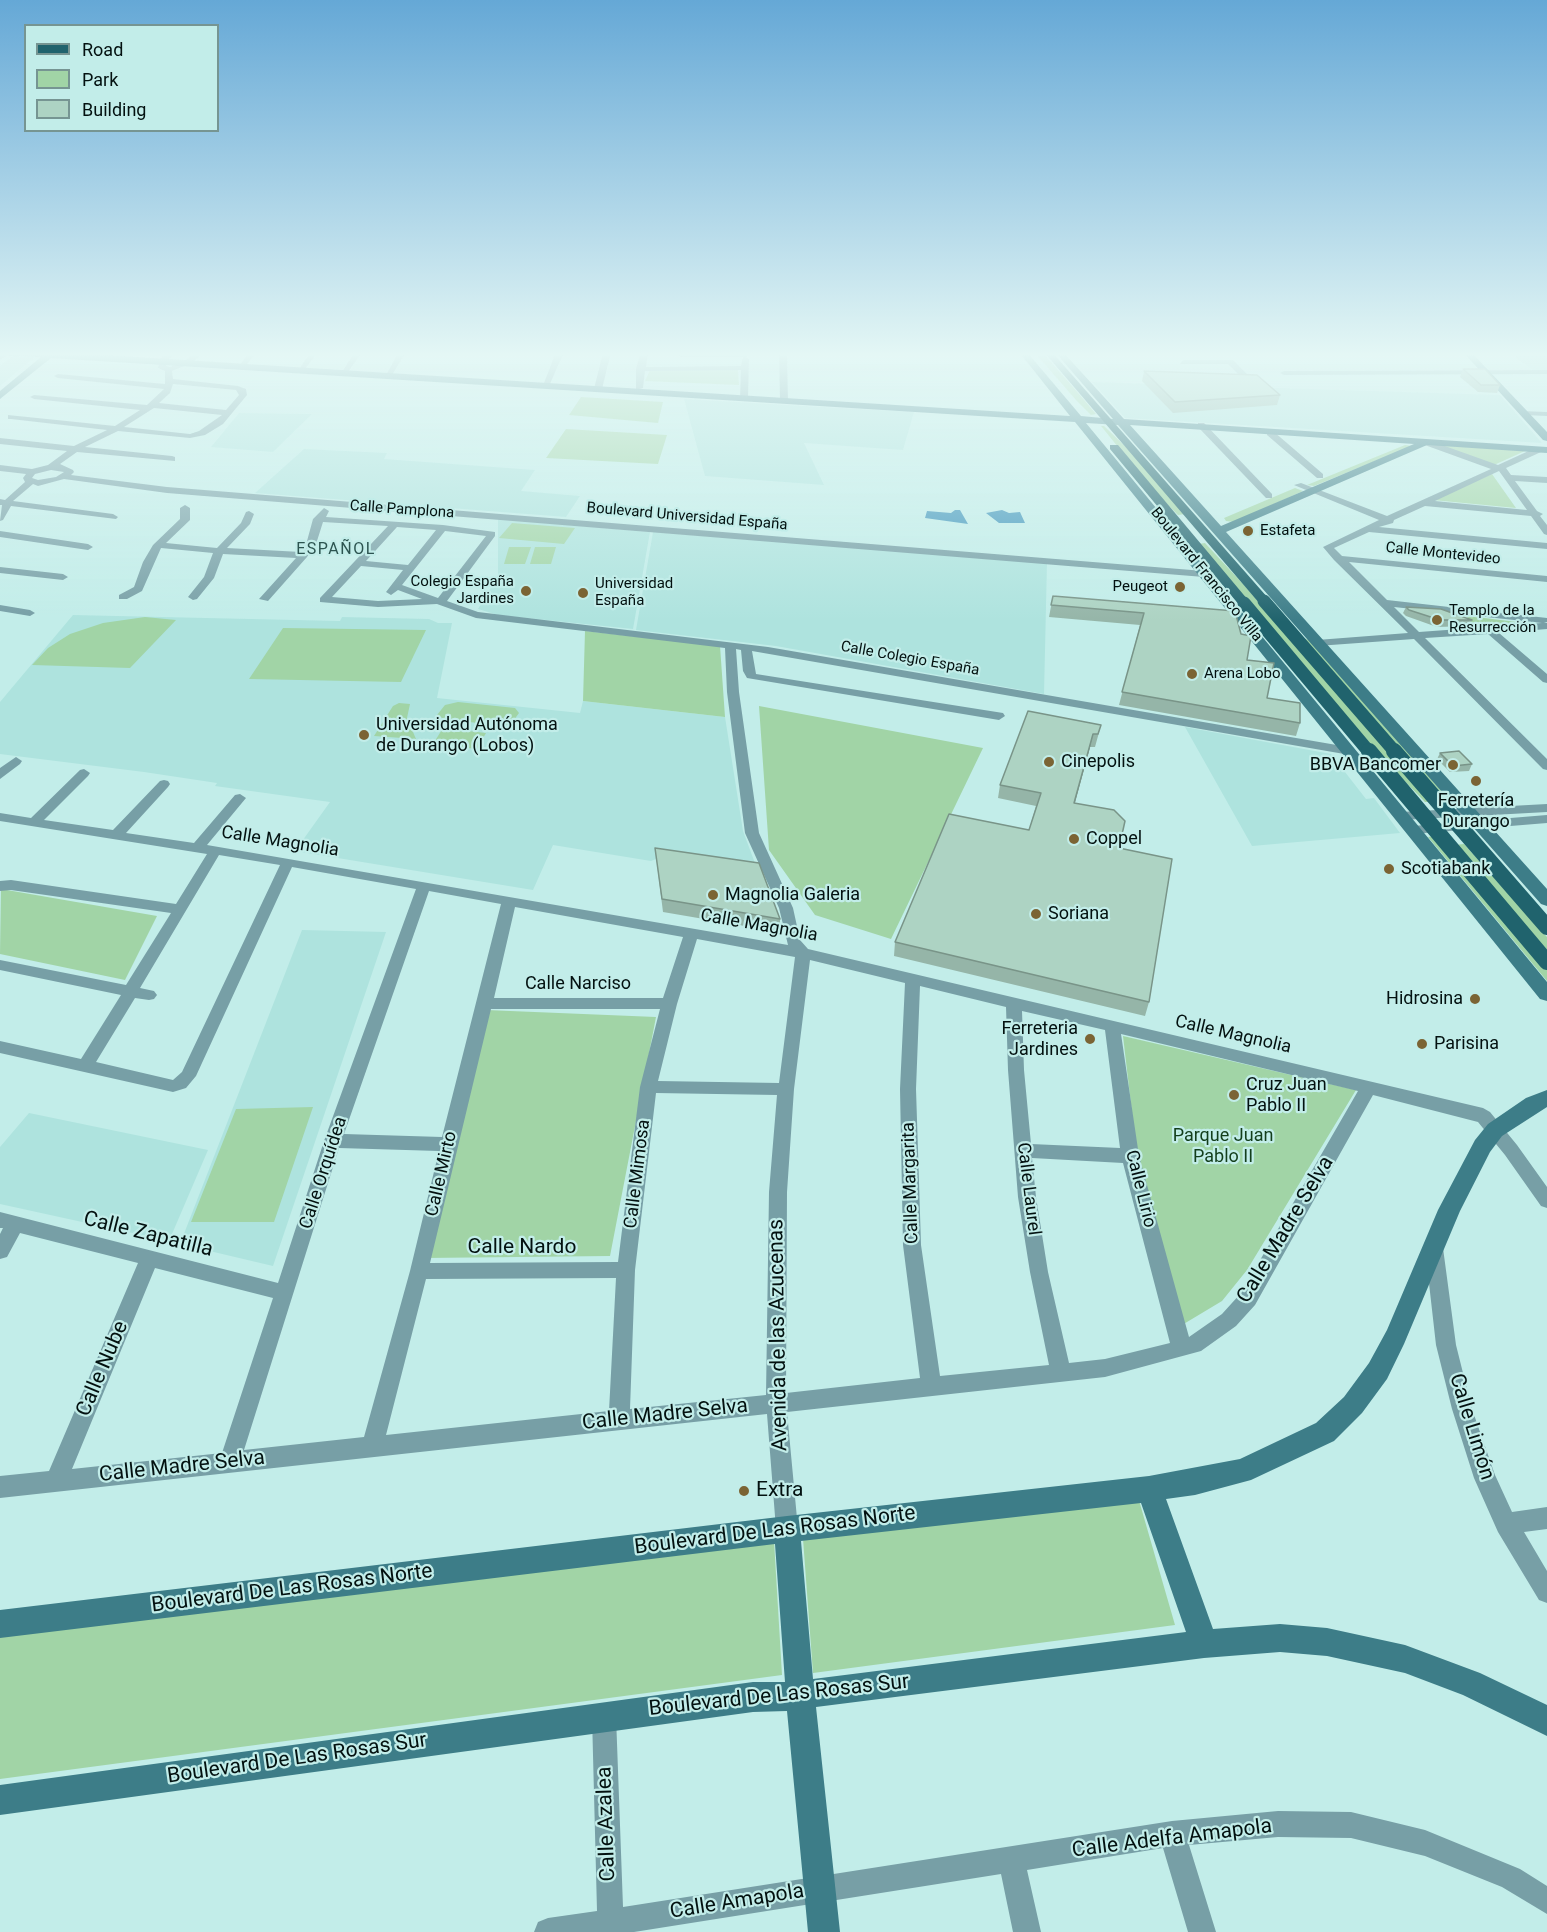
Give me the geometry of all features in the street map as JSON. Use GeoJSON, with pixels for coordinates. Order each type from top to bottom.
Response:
{"type":"FeatureCollection","features":[{"type":"Feature","properties":{"kind":"main road","name":"Boulevard Francisco Villa"},"geometry":{"type":"LineString","coordinates":[[1099,442],[1547,994]]}},
{"type":"Feature","properties":{"kind":"main road","name":"Boulevard Francisco Villa"},"geometry":{"type":"LineString","coordinates":[[1107,442],[1547,962]]}},
{"type":"Feature","properties":{"kind":"main road","name":"Boulevard Francisco Villa"},"geometry":{"type":"LineString","coordinates":[[1132,442],[1264,601],[1547,927]]}},
{"type":"Feature","properties":{"kind":"main road","name":"Boulevard Francisco Villa"},"geometry":{"type":"LineString","coordinates":[[1135,442],[1215,523],[1317,643],[1547,900]]}},
{"type":"Feature","properties":{"kind":"main road"},"geometry":{"type":"LineString","coordinates":[[1279,493],[1404,442]]}},
{"type":"Feature","properties":{"kind":"main road"},"geometry":{"type":"LineString","coordinates":[[1215,523],[1312,490],[1422,442]]}},
{"type":"Feature","properties":{"kind":"main road"},"geometry":{"type":"LineString","coordinates":[[1442,442],[1544,449]]}},
{"type":"Feature","properties":{"kind":"main road"},"geometry":{"type":"LineString","coordinates":[[1103,449],[1119,454]]}},
{"type":"Feature","properties":{"kind":"main road","name":"Boulevard De Las Rosas Norte"},"geometry":{"type":"LineString","coordinates":[[0,1624],[787,1529],[1149,1490],[1242,1471],[1325,1432],[1353,1405],[1378,1371],[1396,1336],[1466,1173],[1482,1146],[1495,1130],[1533,1104],[1547,1098]]}},
{"type":"Feature","properties":{"kind":"main road"},"geometry":{"type":"LineString","coordinates":[[1149,1490],[1204,1644]]}},
{"type":"Feature","properties":{"kind":"main road","name":"Avenida de las Azucenas"},"geometry":{"type":"LineString","coordinates":[[787,1529],[800,1695],[824,1932]]}},
{"type":"Feature","properties":{"kind":"main road","name":"Boulevard De Las Rosas Sur"},"geometry":{"type":"LineString","coordinates":[[0,1800],[753,1697],[800,1695],[1204,1644],[1280,1638],[1326,1642],[1405,1659],[1470,1683],[1547,1721]]}},
{"type":"Feature","properties":{"kind":"street"},"geometry":{"type":"LineString","coordinates":[[9,442],[172,459]]}},
{"type":"Feature","properties":{"kind":"street"},"geometry":{"type":"LineString","coordinates":[[0,518],[4,502],[32,477],[89,442]]}},
{"type":"Feature","properties":{"kind":"street"},"geometry":{"type":"LineString","coordinates":[[1220,442],[1279,493],[1312,490],[1422,534]]}},
{"type":"Feature","properties":{"kind":"street"},"geometry":{"type":"LineString","coordinates":[[1281,442],[1320,476]]}},
{"type":"Feature","properties":{"kind":"street"},"geometry":{"type":"LineString","coordinates":[[1428,442],[1496,468],[1509,478],[1547,542]]}},
{"type":"Feature","properties":{"kind":"street"},"geometry":{"type":"LineString","coordinates":[[1544,449],[1496,468],[1425,503],[1329,545],[1328,549],[1547,766]]}},
{"type":"Feature","properties":{"kind":"street"},"geometry":{"type":"LineString","coordinates":[[0,468],[52,482],[65,477],[70,472],[51,467]]}},
{"type":"Feature","properties":{"kind":"street"},"geometry":{"type":"LineString","coordinates":[[1496,468],[1528,512],[1547,532]]}},
{"type":"Feature","properties":{"kind":"street","name":"Boulevard Universidad España"},"geometry":{"type":"LineString","coordinates":[[65,477],[167,490],[1204,574]]}},
{"type":"Feature","properties":{"kind":"street"},"geometry":{"type":"LineString","coordinates":[[1509,478],[1547,480]]}},
{"type":"Feature","properties":{"kind":"street"},"geometry":{"type":"LineString","coordinates":[[4,502],[113,517]]}},
{"type":"Feature","properties":{"kind":"street"},"geometry":{"type":"LineString","coordinates":[[264,599],[304,555],[312,541],[318,519],[329,503]]}},
{"type":"Feature","properties":{"kind":"street"},"geometry":{"type":"LineString","coordinates":[[1425,503],[1547,514]]}},
{"type":"Feature","properties":{"kind":"street"},"geometry":{"type":"LineString","coordinates":[[123,597],[138,589],[142,584],[148,562],[159,545],[185,520],[185,508]]}},
{"type":"Feature","properties":{"kind":"street"},"geometry":{"type":"LineString","coordinates":[[444,528],[449,513]]}},
{"type":"Feature","properties":{"kind":"street"},"geometry":{"type":"LineString","coordinates":[[193,597],[209,578],[219,551],[245,524],[249,514]]}},
{"type":"Feature","properties":{"kind":"street"},"geometry":{"type":"LineString","coordinates":[[378,604],[397,586],[444,528],[464,514]]}},
{"type":"Feature","properties":{"kind":"street","name":"Calle Pamplona"},"geometry":{"type":"LineString","coordinates":[[318,519],[483,531],[492,534],[441,601]]}},
{"type":"Feature","properties":{"kind":"street"},"geometry":{"type":"LineString","coordinates":[[395,524],[324,599],[378,604],[441,601]]}},
{"type":"Feature","properties":{"kind":"street"},"geometry":{"type":"LineString","coordinates":[[1366,529],[1547,546]]}},
{"type":"Feature","properties":{"kind":"street"},"geometry":{"type":"LineString","coordinates":[[0,534],[88,547]]}},
{"type":"Feature","properties":{"kind":"street"},"geometry":{"type":"LineString","coordinates":[[159,545],[219,551],[304,555]]}},
{"type":"Feature","properties":{"kind":"street","name":"Calle Montevideo"},"geometry":{"type":"LineString","coordinates":[[1337,558],[1547,579]]}},
{"type":"Feature","properties":{"kind":"street"},"geometry":{"type":"LineString","coordinates":[[360,563],[412,568]]}},
{"type":"Feature","properties":{"kind":"street"},"geometry":{"type":"LineString","coordinates":[[0,570],[63,577]]}},
{"type":"Feature","properties":{"kind":"street","name":"Calle Colegio España"},"geometry":{"type":"LineString","coordinates":[[397,586],[441,601],[464,612],[746,647],[1350,751]]}},
{"type":"Feature","properties":{"kind":"street"},"geometry":{"type":"LineString","coordinates":[[1382,603],[1547,620]]}},
{"type":"Feature","properties":{"kind":"street"},"geometry":{"type":"LineString","coordinates":[[0,608],[30,613]]}},
{"type":"Feature","properties":{"kind":"street"},"geometry":{"type":"LineString","coordinates":[[1317,643],[1547,626]]}},
{"type":"Feature","properties":{"kind":"street"},"geometry":{"type":"LineString","coordinates":[[1491,631],[1547,680]]}},
{"type":"Feature","properties":{"kind":"street"},"geometry":{"type":"LineString","coordinates":[[730,646],[733,692],[752,833],[786,908],[793,942],[803,953]]}},
{"type":"Feature","properties":{"kind":"street"},"geometry":{"type":"LineString","coordinates":[[746,647],[751,676],[999,716]]}},
{"type":"Feature","properties":{"kind":"street"},"geometry":{"type":"LineString","coordinates":[[0,775],[16,761]]}},
{"type":"Feature","properties":{"kind":"street"},"geometry":{"type":"LineString","coordinates":[[34,822],[84,773]]}},
{"type":"Feature","properties":{"kind":"street"},"geometry":{"type":"LineString","coordinates":[[116,835],[164,784]]}},
{"type":"Feature","properties":{"kind":"street"},"geometry":{"type":"LineString","coordinates":[[196,848],[240,798]]}},
{"type":"Feature","properties":{"kind":"street"},"geometry":{"type":"LineString","coordinates":[[1413,830],[1547,808]]}},
{"type":"Feature","properties":{"kind":"street"},"geometry":{"type":"LineString","coordinates":[[1401,816],[1474,820],[1547,819]]}},
{"type":"Feature","properties":{"kind":"street","name":"Calle Magnolia"},"geometry":{"type":"LineString","coordinates":[[0,817],[288,862],[803,953],[1477,1113],[1485,1117],[1547,1201]]}},
{"type":"Feature","properties":{"kind":"street"},"geometry":{"type":"LineString","coordinates":[[86,1065],[215,851]]}},
{"type":"Feature","properties":{"kind":"street"},"geometry":{"type":"LineString","coordinates":[[0,1047],[168,1085],[180,1084],[188,1076],[288,862]]}},
{"type":"Feature","properties":{"kind":"street"},"geometry":{"type":"LineString","coordinates":[[0,886],[11,885],[178,909]]}},
{"type":"Feature","properties":{"kind":"street","name":"Calle Orquídea"},"geometry":{"type":"LineString","coordinates":[[230,1462],[333,1142],[423,886]]}},
{"type":"Feature","properties":{"kind":"street","name":"Calle Mirto"},"geometry":{"type":"LineString","coordinates":[[372,1447],[486,1003],[509,901]]}},
{"type":"Feature","properties":{"kind":"street","name":"Calle Mimosa"},"geometry":{"type":"LineString","coordinates":[[620,1420],[626,1270],[648,1087],[669,1004],[692,933]]}},
{"type":"Feature","properties":{"kind":"street","name":"Avenida de las Azucenas"},"geometry":{"type":"LineString","coordinates":[[787,1529],[776,1403],[778,1192],[786,1089],[803,953]]}},
{"type":"Feature","properties":{"kind":"street"},"geometry":{"type":"LineString","coordinates":[[0,965],[149,995]]}},
{"type":"Feature","properties":{"kind":"street","name":"Calle Margarita"},"geometry":{"type":"LineString","coordinates":[[913,979],[908,1089],[909,1180],[912,1245],[931,1386]]}},
{"type":"Feature","properties":{"kind":"street","name":"Calle Laurel"},"geometry":{"type":"LineString","coordinates":[[1014,1002],[1022,1150],[1039,1272],[1061,1372]]}},
{"type":"Feature","properties":{"kind":"street","name":"Calle Narciso"},"geometry":{"type":"LineString","coordinates":[[486,1003],[669,1004]]}},
{"type":"Feature","properties":{"kind":"street","name":"Calle Lirio"},"geometry":{"type":"LineString","coordinates":[[1112,1026],[1130,1156],[1182,1349]]}},
{"type":"Feature","properties":{"kind":"street"},"geometry":{"type":"LineString","coordinates":[[648,1087],[786,1089]]}},
{"type":"Feature","properties":{"kind":"street","name":"Calle Madre Selva"},"geometry":{"type":"LineString","coordinates":[[0,1487],[1061,1372],[1116,1365],[1182,1349],[1194,1345],[1229,1320],[1248,1299],[1369,1087]]}},
{"type":"Feature","properties":{"kind":"street"},"geometry":{"type":"LineString","coordinates":[[333,1142],[448,1144]]}},
{"type":"Feature","properties":{"kind":"street"},"geometry":{"type":"LineString","coordinates":[[1022,1150],[1130,1156]]}},
{"type":"Feature","properties":{"kind":"street"},"geometry":{"type":"LineString","coordinates":[[0,1251],[8,1222]]}},
{"type":"Feature","properties":{"kind":"street","name":"Calle Zapatilla"},"geometry":{"type":"LineString","coordinates":[[8,1222],[285,1293]]}},
{"type":"Feature","properties":{"kind":"street","name":"Calle Limón"},"geometry":{"type":"LineString","coordinates":[[1434,1248],[1446,1345],[1462,1409],[1485,1478],[1506,1524],[1547,1592]]}},
{"type":"Feature","properties":{"kind":"street","name":"Calle Nube"},"geometry":{"type":"LineString","coordinates":[[56,1481],[150,1258]]}},
{"type":"Feature","properties":{"kind":"street","name":"Calle Nardo"},"geometry":{"type":"LineString","coordinates":[[419,1270],[626,1270]]}},
{"type":"Feature","properties":{"kind":"street"},"geometry":{"type":"LineString","coordinates":[[1506,1524],[1547,1518]]}},
{"type":"Feature","properties":{"kind":"street","name":"Calle Azalea"},"geometry":{"type":"LineString","coordinates":[[604,1716],[611,1927]]}},
{"type":"Feature","properties":{"kind":"street","name":"Calle Adelfa Amapola"},"geometry":{"type":"LineString","coordinates":[[820,1889],[1012,1861],[1172,1834],[1278,1824],[1351,1825],[1425,1843],[1511,1878],[1547,1901]]}},
{"type":"Feature","properties":{"kind":"street"},"geometry":{"type":"LineString","coordinates":[[1172,1834],[1202,1932]]}},
{"type":"Feature","properties":{"kind":"street"},"geometry":{"type":"LineString","coordinates":[[1012,1861],[1027,1932]]}},
{"type":"Feature","properties":{"kind":"street","name":"Calle Amapola"},"geometry":{"type":"LineString","coordinates":[[548,1932],[611,1927],[820,1889]]}},
{"type":"Feature","properties":{"kind":"shaded area"},"geometry":{"type":"Polygon","coordinates":[[[215,442],[283,442],[273,452],[211,447],[215,442]]]}},
{"type":"Feature","properties":{"kind":"shaded area"},"geometry":{"type":"Polygon","coordinates":[[[696,442],[905,442],[903,450],[804,443],[824,485],[705,476],[696,442]]]}},
{"type":"Feature","properties":{"kind":"shaded area"},"geometry":{"type":"Polygon","coordinates":[[[304,449],[387,453],[384,459],[535,470],[521,491],[580,496],[566,517],[255,493],[304,449]]]}},
{"type":"Feature","properties":{"kind":"shaded area"},"geometry":{"type":"Polygon","coordinates":[[[498,519],[650,532],[633,629],[498,615],[478,609],[498,576],[498,519]]]}},
{"type":"Feature","properties":{"kind":"shaded area"},"geometry":{"type":"Polygon","coordinates":[[[653,532],[1047,563],[1044,694],[776,646],[636,630],[653,532]]]}},
{"type":"Feature","properties":{"kind":"shaded area","name":"Universidad Autónoma de Durango (Lobos)"},"geometry":{"type":"Polygon","coordinates":[[[73,615],[340,621],[342,617],[429,619],[438,623],[452,623],[437,698],[580,713],[583,701],[725,717],[743,831],[759,874],[656,859],[651,861],[553,845],[533,890],[295,851],[330,802],[215,786],[217,783],[144,772],[0,754],[0,702],[73,615]]]}},
{"type":"Feature","properties":{"kind":"shaded area"},"geometry":{"type":"Polygon","coordinates":[[[1185,727],[1331,754],[1366,799],[1374,798],[1400,833],[1252,846],[1185,727]]]}},
{"type":"Feature","properties":{"kind":"shaded area"},"geometry":{"type":"Polygon","coordinates":[[[302,930],[386,932],[273,1266],[180,1244],[302,930]]]}},
{"type":"Feature","properties":{"kind":"shaded area"},"geometry":{"type":"Polygon","coordinates":[[[29,1113],[208,1150],[169,1241],[0,1204],[0,1147],[29,1113]]]}},
{"type":"Feature","properties":{"kind":"green space"},"geometry":{"type":"Polygon","coordinates":[[[557,442],[665,442],[658,464],[546,458],[557,442]]]}},
{"type":"Feature","properties":{"kind":"green space"},"geometry":{"type":"Polygon","coordinates":[[[1114,442],[1121,442],[1131,452],[1185,514],[1178,515],[1152,489],[1114,442]]]}},
{"type":"Feature","properties":{"kind":"green space"},"geometry":{"type":"Polygon","coordinates":[[[1405,445],[1412,446],[1314,486],[1307,485],[1405,445]]]}},
{"type":"Feature","properties":{"kind":"green space"},"geometry":{"type":"Polygon","coordinates":[[[1436,445],[1525,451],[1494,465],[1436,445]]]}},
{"type":"Feature","properties":{"kind":"green space"},"geometry":{"type":"Polygon","coordinates":[[[1492,474],[1516,508],[1433,500],[1492,474]]]}},
{"type":"Feature","properties":{"kind":"green space"},"geometry":{"type":"Polygon","coordinates":[[[1295,488],[1303,491],[1234,522],[1226,521],[1224,518],[1295,488]]]}},
{"type":"Feature","properties":{"kind":"green space"},"geometry":{"type":"Polygon","coordinates":[[[512,523],[575,528],[564,544],[499,538],[512,523]]]}},
{"type":"Feature","properties":{"kind":"green space"},"geometry":{"type":"Polygon","coordinates":[[[1205,543],[1432,802],[1425,802],[1381,757],[1198,544],[1205,543]]]}},
{"type":"Feature","properties":{"kind":"green space"},"geometry":{"type":"Polygon","coordinates":[[[509,547],[531,547],[525,564],[504,564],[509,547]]]}},
{"type":"Feature","properties":{"kind":"green space"},"geometry":{"type":"Polygon","coordinates":[[[535,547],[556,547],[551,564],[530,564],[535,547]]]}},
{"type":"Feature","properties":{"kind":"green space"},"geometry":{"type":"Polygon","coordinates":[[[1460,615],[1533,624],[1474,628],[1460,615]]]}},
{"type":"Feature","properties":{"kind":"green space"},"geometry":{"type":"Polygon","coordinates":[[[145,617],[176,620],[130,668],[32,665],[48,648],[70,634],[103,623],[145,617]]]}},
{"type":"Feature","properties":{"kind":"green space"},"geometry":{"type":"Polygon","coordinates":[[[283,628],[426,630],[401,682],[249,679],[283,628]]]}},
{"type":"Feature","properties":{"kind":"green space"},"geometry":{"type":"Polygon","coordinates":[[[585,631],[720,646],[725,717],[583,701],[585,631]]]}},
{"type":"Feature","properties":{"kind":"green space"},"geometry":{"type":"Polygon","coordinates":[[[1300,636],[1312,642],[1459,807],[1451,807],[1300,636]]]}},
{"type":"Feature","properties":{"kind":"green space"},"geometry":{"type":"Polygon","coordinates":[[[458,702],[515,708],[519,713],[511,724],[503,726],[444,719],[437,715],[445,705],[458,702]]]}},
{"type":"Feature","properties":{"kind":"green space"},"geometry":{"type":"Polygon","coordinates":[[[399,703],[410,704],[407,718],[416,739],[374,736],[393,706],[399,703]]]}},
{"type":"Feature","properties":{"kind":"green space"},"geometry":{"type":"Polygon","coordinates":[[[759,706],[983,748],[891,939],[815,915],[769,850],[759,706]]]}},
{"type":"Feature","properties":{"kind":"green space"},"geometry":{"type":"Polygon","coordinates":[[[443,728],[486,733],[477,749],[433,744],[443,728]]]}},
{"type":"Feature","properties":{"kind":"green space"},"geometry":{"type":"Polygon","coordinates":[[[1434,836],[1547,970],[1547,981],[1428,837],[1434,836]]]}},
{"type":"Feature","properties":{"kind":"green space"},"geometry":{"type":"Polygon","coordinates":[[[1464,844],[1547,937],[1547,956],[1455,845],[1464,844]]]}},
{"type":"Feature","properties":{"kind":"green space"},"geometry":{"type":"Polygon","coordinates":[[[1,889],[157,916],[125,980],[0,954],[1,889]]]}},
{"type":"Feature","properties":{"kind":"green space"},"geometry":{"type":"Polygon","coordinates":[[[486,1010],[656,1017],[610,1256],[424,1258],[486,1010]]]}},
{"type":"Feature","properties":{"kind":"green space","name":"Parque Juan Pablo II"},"geometry":{"type":"Polygon","coordinates":[[[1123,1036],[1356,1090],[1247,1270],[1222,1301],[1182,1325],[1137,1155],[1123,1036]]]}},
{"type":"Feature","properties":{"kind":"green space"},"geometry":{"type":"Polygon","coordinates":[[[313,1107],[274,1222],[191,1222],[236,1109],[313,1107]]]}},
{"type":"Feature","properties":{"kind":"green space"},"geometry":{"type":"Polygon","coordinates":[[[1138,1497],[1175,1625],[813,1673],[803,1539],[1138,1497]]]}},
{"type":"Feature","properties":{"kind":"green space"},"geometry":{"type":"Polygon","coordinates":[[[774,1541],[782,1675],[0,1779],[0,1636],[774,1541]]]}},
{"type":"Feature","properties":{"kind":"water"},"geometry":{"type":"Polygon","coordinates":[[[960,510],[968,524],[925,518],[927,511],[951,513],[960,510]]]}},
{"type":"Feature","properties":{"kind":"water"},"geometry":{"type":"Polygon","coordinates":[[[1002,510],[1009,513],[1020,512],[1025,523],[999,523],[986,513],[1002,510]]]}},
{"type":"Feature","properties":{"kind":"building","name":"Arena Lobo"},"geometry":{"type":"Polygon","coordinates":[[[1053,596],[1235,611],[1241,634],[1251,636],[1247,660],[1274,663],[1267,698],[1300,703],[1300,723],[1122,692],[1144,613],[1051,605],[1053,596]]]}},
{"type":"Feature","properties":{"kind":"building"},"geometry":{"type":"Polygon","coordinates":[[[1406,607],[1441,609],[1472,620],[1440,620],[1406,607]]]}},
{"type":"Feature","properties":{"kind":"building","name":"Soriana"},"geometry":{"type":"Polygon","coordinates":[[[1028,711],[1101,725],[1098,734],[1093,734],[1074,803],[1114,810],[1125,821],[1119,848],[1172,859],[1149,1002],[895,942],[949,814],[1029,830],[1041,793],[1000,785],[1028,711]]]}},
{"type":"Feature","properties":{"kind":"building"},"geometry":{"type":"Polygon","coordinates":[[[1459,751],[1472,764],[1453,766],[1440,753],[1459,751]]]}},
{"type":"Feature","properties":{"kind":"building","name":"Magnolia Galeria"},"geometry":{"type":"Polygon","coordinates":[[[655,848],[759,863],[780,919],[662,899],[655,848]]]}},
{"type":"Feature","properties":{"kind":"place","name":"Estafeta"},"geometry":{"type":"Point","coordinates":[1248,531]}},
{"type":"Feature","properties":{"kind":"place","name":"Peugeot"},"geometry":{"type":"Point","coordinates":[1180,587]}},
{"type":"Feature","properties":{"kind":"place","name":"Colegio España Jardines"},"geometry":{"type":"Point","coordinates":[526,591]}},
{"type":"Feature","properties":{"kind":"place","name":"Universidad España"},"geometry":{"type":"Point","coordinates":[583,593]}},
{"type":"Feature","properties":{"kind":"place","name":"Templo de la Resurrección"},"geometry":{"type":"Point","coordinates":[1437,620]}},
{"type":"Feature","properties":{"kind":"place","name":"Arena Lobo"},"geometry":{"type":"Point","coordinates":[1192,674]}},
{"type":"Feature","properties":{"kind":"place","name":"Universidad Autónoma de Durango (Lobos)"},"geometry":{"type":"Point","coordinates":[364,735]}},
{"type":"Feature","properties":{"kind":"place","name":"Cinepolis"},"geometry":{"type":"Point","coordinates":[1049,762]}},
{"type":"Feature","properties":{"kind":"place","name":"BBVA Bancomer"},"geometry":{"type":"Point","coordinates":[1453,765]}},
{"type":"Feature","properties":{"kind":"place","name":"Ferretería Durango"},"geometry":{"type":"Point","coordinates":[1476,781]}},
{"type":"Feature","properties":{"kind":"place","name":"Coppel"},"geometry":{"type":"Point","coordinates":[1074,839]}},
{"type":"Feature","properties":{"kind":"place","name":"Scotiabank"},"geometry":{"type":"Point","coordinates":[1389,869]}},
{"type":"Feature","properties":{"kind":"place","name":"Magnolia Galeria"},"geometry":{"type":"Point","coordinates":[713,895]}},
{"type":"Feature","properties":{"kind":"place","name":"Soriana"},"geometry":{"type":"Point","coordinates":[1036,914]}},
{"type":"Feature","properties":{"kind":"place","name":"Hidrosina"},"geometry":{"type":"Point","coordinates":[1475,999]}},
{"type":"Feature","properties":{"kind":"place","name":"Ferreteria Jardines"},"geometry":{"type":"Point","coordinates":[1090,1039]}},
{"type":"Feature","properties":{"kind":"place","name":"Parisina"},"geometry":{"type":"Point","coordinates":[1422,1044]}},
{"type":"Feature","properties":{"kind":"place","name":"Cruz Juan Pablo II"},"geometry":{"type":"Point","coordinates":[1234,1095]}},
{"type":"Feature","properties":{"kind":"place","name":"Extra"},"geometry":{"type":"Point","coordinates":[744,1491]}},
{"type":"Feature","properties":{"kind":"district","name":"ESPAÑOL"},"geometry":{"type":"Point","coordinates":[336,550]}}]}
